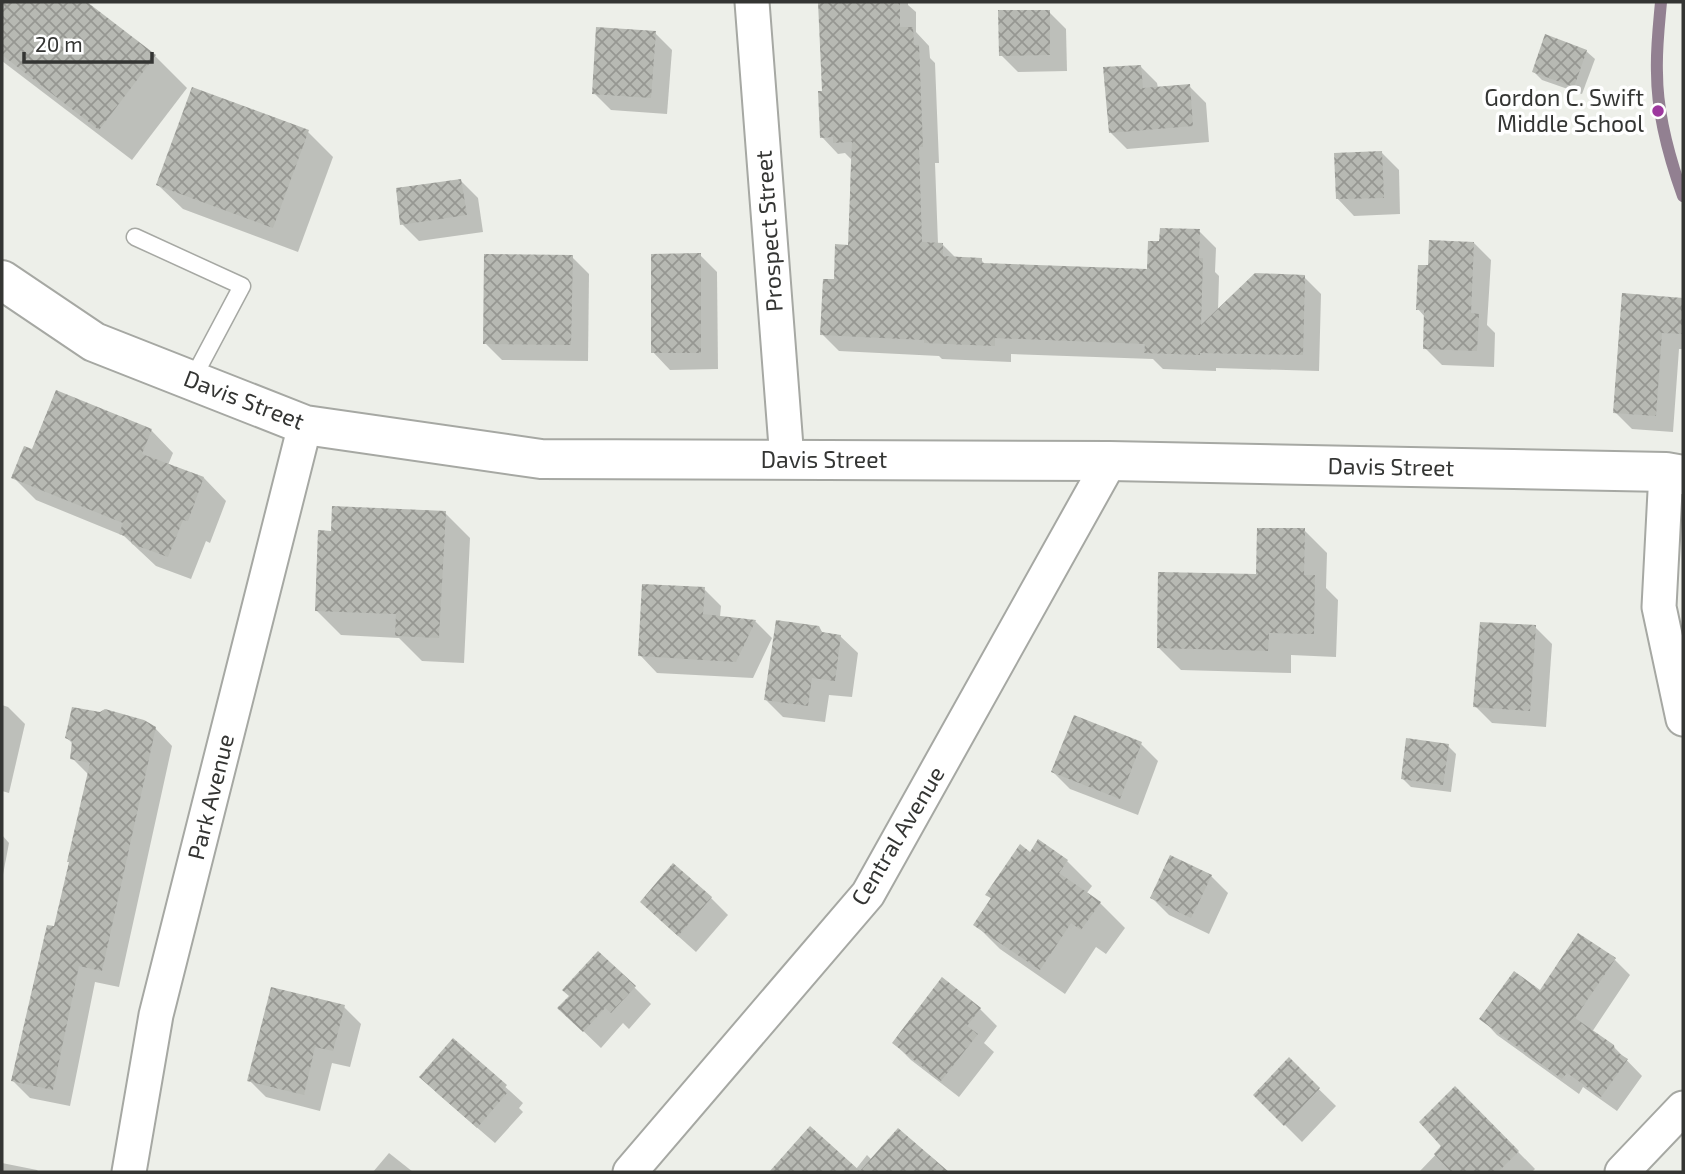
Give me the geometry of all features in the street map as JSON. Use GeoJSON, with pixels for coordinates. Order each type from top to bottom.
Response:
{"type":"FeatureCollection","features":[{"type":"Feature","properties":{"kind":"main road","name":"Davis Street"},"geometry":{"type":"LineString","coordinates":[[2,280],[94,342],[305,425],[541,459],[1110,461],[1675,474]]}},
{"type":"Feature","properties":{"kind":"street","name":"Prospect Street"},"geometry":{"type":"LineString","coordinates":[[752,2],[787,460]]}},
{"type":"Feature","properties":{"kind":"street","name":"Park Avenue"},"geometry":{"type":"LineString","coordinates":[[129,1172],[156,1015],[305,425]]}},
{"type":"Feature","properties":{"kind":"street","name":"Central Avenue"},"geometry":{"type":"LineString","coordinates":[[630,1172],[868,894],[1110,461]]}},
{"type":"Feature","properties":{"kind":"street"},"geometry":{"type":"LineString","coordinates":[[1675,474],[1658,607],[1683,719]]}},
{"type":"Feature","properties":{"kind":"street"},"geometry":{"type":"LineString","coordinates":[[1622,1172],[1683,1108]]}},
{"type":"Feature","properties":{"kind":"lane"},"geometry":{"type":"LineString","coordinates":[[135,237],[242,286],[192,380]]}},
{"type":"Feature","properties":{"kind":"building"},"geometry":{"type":"Polygon","coordinates":[[[2,2],[87,2],[156,55],[99,130],[2,55],[2,2]]]}},
{"type":"Feature","properties":{"kind":"building"},"geometry":{"type":"Polygon","coordinates":[[[818,2],[900,2],[900,27],[913,27],[914,45],[919,45],[923,147],[919,147],[922,242],[943,243],[943,256],[982,258],[982,263],[1147,269],[1148,241],[1159,241],[1160,228],[1200,229],[1199,258],[1203,258],[1201,325],[1255,273],[1305,275],[1303,355],[1144,353],[1145,344],[995,338],[995,346],[820,335],[823,279],[834,279],[835,244],[848,245],[852,142],[833,143],[833,137],[820,138],[818,91],[822,91],[818,2]]]}},
{"type":"Feature","properties":{"kind":"building"},"geometry":{"type":"Polygon","coordinates":[[[998,10],[1050,10],[1050,55],[999,56],[998,10]]]}},
{"type":"Feature","properties":{"kind":"building"},"geometry":{"type":"Polygon","coordinates":[[[596,27],[656,31],[651,98],[592,94],[596,27]]]}},
{"type":"Feature","properties":{"kind":"building"},"geometry":{"type":"Polygon","coordinates":[[[1545,34],[1587,50],[1574,87],[1532,72],[1545,34]]]}},
{"type":"Feature","properties":{"kind":"building"},"geometry":{"type":"Polygon","coordinates":[[[1141,65],[1143,88],[1190,84],[1193,126],[1109,133],[1103,67],[1141,65]]]}},
{"type":"Feature","properties":{"kind":"building"},"geometry":{"type":"Polygon","coordinates":[[[192,87],[309,130],[273,228],[156,185],[192,87]]]}},
{"type":"Feature","properties":{"kind":"building"},"geometry":{"type":"Polygon","coordinates":[[[1382,151],[1384,198],[1336,199],[1334,153],[1382,151]]]}},
{"type":"Feature","properties":{"kind":"building"},"geometry":{"type":"Polygon","coordinates":[[[461,179],[467,215],[400,225],[396,188],[461,179]]]}},
{"type":"Feature","properties":{"kind":"building"},"geometry":{"type":"Polygon","coordinates":[[[1429,240],[1474,242],[1471,313],[1479,314],[1477,351],[1423,349],[1424,310],[1416,310],[1418,265],[1428,265],[1429,240]]]}},
{"type":"Feature","properties":{"kind":"building"},"geometry":{"type":"Polygon","coordinates":[[[701,253],[701,353],[651,353],[651,254],[701,253]]]}},
{"type":"Feature","properties":{"kind":"building"},"geometry":{"type":"Polygon","coordinates":[[[484,254],[573,255],[571,345],[483,344],[484,254]]]}},
{"type":"Feature","properties":{"kind":"building"},"geometry":{"type":"Polygon","coordinates":[[[1622,293],[1683,298],[1683,334],[1662,333],[1656,416],[1613,413],[1622,293]]]}},
{"type":"Feature","properties":{"kind":"building"},"geometry":{"type":"Polygon","coordinates":[[[56,390],[152,429],[142,454],[204,477],[188,521],[183,520],[168,557],[132,544],[130,538],[119,534],[123,523],[11,478],[24,446],[32,449],[56,390]]]}},
{"type":"Feature","properties":{"kind":"building"},"geometry":{"type":"Polygon","coordinates":[[[332,506],[446,511],[439,638],[395,636],[396,614],[315,611],[318,530],[331,531],[332,506]]]}},
{"type":"Feature","properties":{"kind":"building"},"geometry":{"type":"Polygon","coordinates":[[[1257,528],[1305,528],[1304,575],[1315,575],[1314,634],[1269,633],[1268,651],[1157,648],[1158,572],[1256,574],[1257,528]]]}},
{"type":"Feature","properties":{"kind":"building"},"geometry":{"type":"Polygon","coordinates":[[[642,584],[705,587],[703,614],[756,620],[736,662],[638,656],[642,584]]]}},
{"type":"Feature","properties":{"kind":"building"},"geometry":{"type":"Polygon","coordinates":[[[776,620],[819,626],[822,632],[841,635],[835,681],[812,678],[808,706],[764,700],[776,620]]]}},
{"type":"Feature","properties":{"kind":"building"},"geometry":{"type":"Polygon","coordinates":[[[1480,622],[1536,625],[1530,711],[1473,707],[1480,622]]]}},
{"type":"Feature","properties":{"kind":"building"},"geometry":{"type":"Polygon","coordinates":[[[72,707],[100,712],[105,709],[144,720],[156,727],[102,971],[79,966],[53,1090],[11,1081],[47,925],[54,926],[90,763],[70,759],[72,741],[65,738],[72,707]]]}},
{"type":"Feature","properties":{"kind":"building"},"geometry":{"type":"Polygon","coordinates":[[[1074,715],[1142,742],[1120,799],[1051,772],[1074,715]]]}},
{"type":"Feature","properties":{"kind":"building"},"geometry":{"type":"Polygon","coordinates":[[[1406,738],[1449,744],[1443,785],[1401,779],[1406,738]]]}},
{"type":"Feature","properties":{"kind":"building"},"geometry":{"type":"Polygon","coordinates":[[[1038,839],[1068,860],[1059,873],[1101,902],[1081,930],[1071,923],[1040,970],[973,925],[991,898],[985,895],[1020,844],[1030,852],[1038,839]]]}},
{"type":"Feature","properties":{"kind":"building"},"geometry":{"type":"Polygon","coordinates":[[[1170,855],[1212,875],[1191,918],[1150,898],[1170,855]]]}},
{"type":"Feature","properties":{"kind":"building"},"geometry":{"type":"Polygon","coordinates":[[[673,863],[712,897],[678,936],[640,902],[673,863]]]}},
{"type":"Feature","properties":{"kind":"building"},"geometry":{"type":"Polygon","coordinates":[[[1578,933],[1616,958],[1575,1018],[1614,1045],[1615,1051],[1628,1059],[1601,1097],[1567,1073],[1562,1079],[1479,1019],[1514,971],[1540,990],[1578,933]]]}},
{"type":"Feature","properties":{"kind":"building"},"geometry":{"type":"Polygon","coordinates":[[[598,951],[636,986],[611,1013],[605,1008],[583,1032],[557,1008],[569,996],[562,990],[598,951]]]}},
{"type":"Feature","properties":{"kind":"building"},"geometry":{"type":"Polygon","coordinates":[[[942,977],[981,1008],[967,1026],[978,1034],[941,1081],[892,1043],[942,977]]]}},
{"type":"Feature","properties":{"kind":"building"},"geometry":{"type":"Polygon","coordinates":[[[271,987],[345,1005],[333,1051],[315,1047],[304,1095],[247,1081],[271,987]]]}},
{"type":"Feature","properties":{"kind":"building"},"geometry":{"type":"Polygon","coordinates":[[[453,1038],[507,1085],[503,1090],[507,1093],[477,1128],[419,1077],[453,1038]]]}},
{"type":"Feature","properties":{"kind":"building"},"geometry":{"type":"Polygon","coordinates":[[[1289,1057],[1320,1088],[1284,1126],[1253,1095],[1289,1057]]]}},
{"type":"Feature","properties":{"kind":"building"},"geometry":{"type":"Polygon","coordinates":[[[1455,1086],[1519,1151],[1498,1172],[1451,1172],[1434,1154],[1441,1146],[1419,1122],[1455,1086]]]}},
{"type":"Feature","properties":{"kind":"building"},"geometry":{"type":"Polygon","coordinates":[[[810,1126],[860,1171],[898,1128],[949,1172],[769,1172],[810,1126]]]}},
{"type":"Feature","properties":{"kind":"waterway"},"geometry":{"type":"LineString","coordinates":[[1661,2],[1657,55],[1659,104],[1669,151],[1683,196]]}},
{"type":"Feature","properties":{"kind":"place","name":"Gordon C. Swift Middle School"},"geometry":{"type":"Point","coordinates":[1658,111]}}]}
